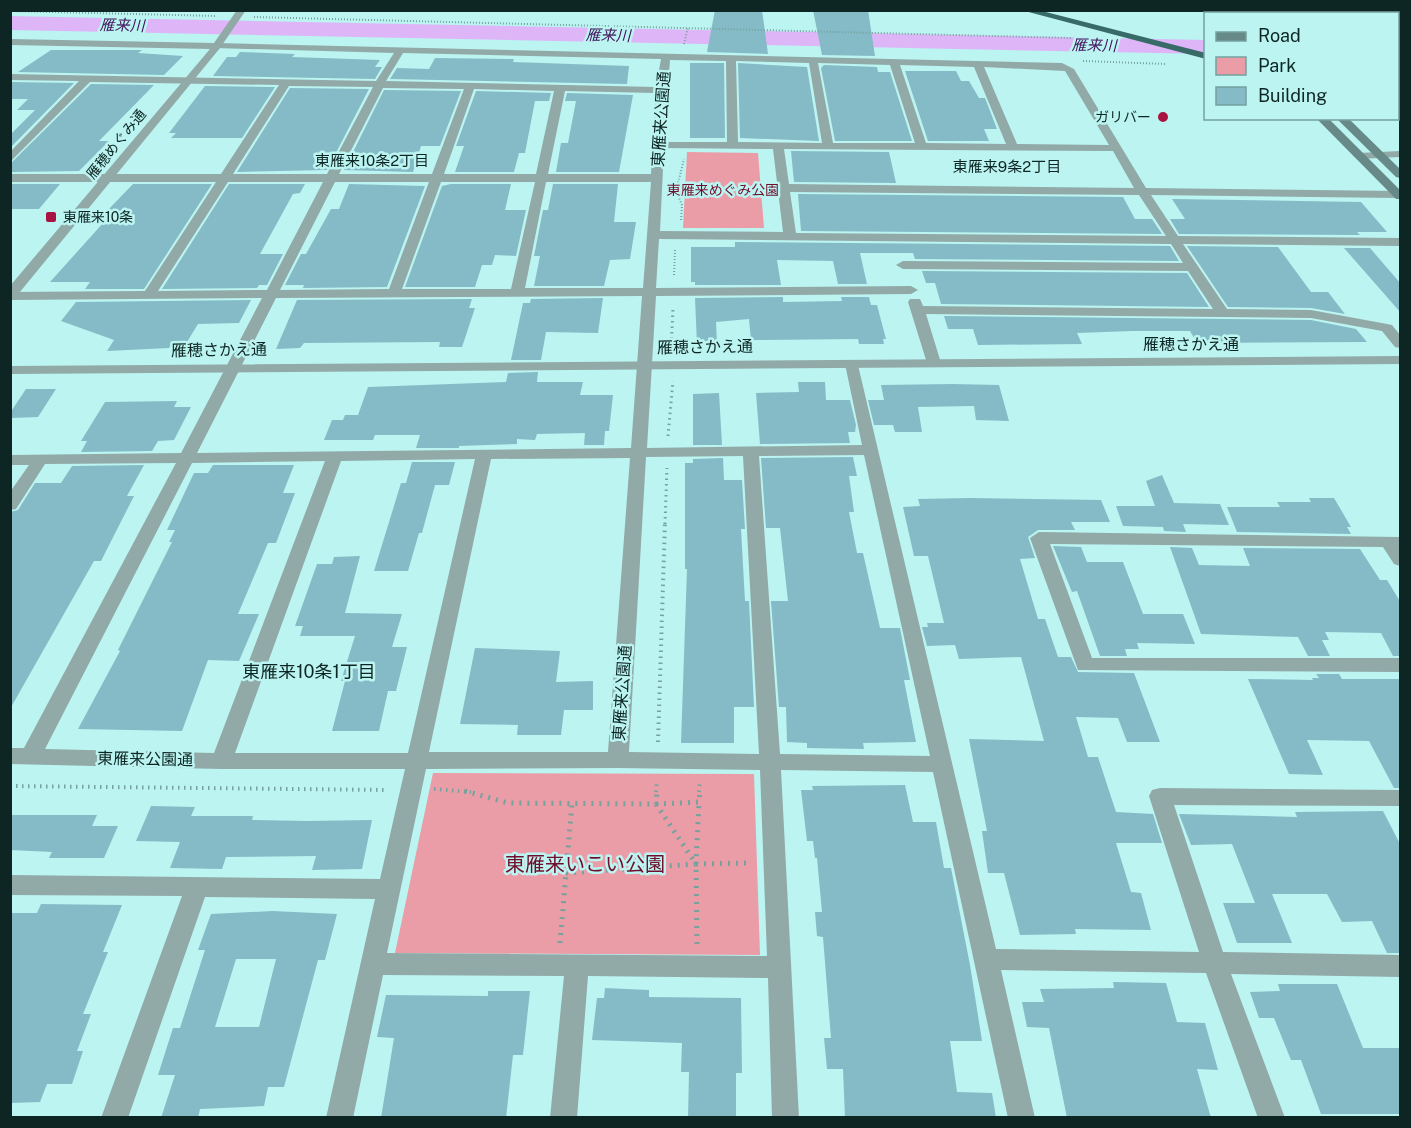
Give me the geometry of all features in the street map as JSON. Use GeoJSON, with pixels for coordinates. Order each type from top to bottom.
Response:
{"type":"FeatureCollection","features":[{"type":"Feature","properties":{"kind":"highway"},"geometry":{"type":"LineString","coordinates":[[1025,10],[1145,41],[1204,53]]}},
{"type":"Feature","properties":{"kind":"highway"},"geometry":{"type":"LineString","coordinates":[[1053,10],[1178,42],[1204,53]]}},
{"type":"Feature","properties":{"kind":"main road"},"geometry":{"type":"LineString","coordinates":[[1323,120],[1399,195]]}},
{"type":"Feature","properties":{"kind":"main road"},"geometry":{"type":"LineString","coordinates":[[1343,120],[1401,175]]}},
{"type":"Feature","properties":{"kind":"street","name":"雁穂めぐみ通"},"geometry":{"type":"LineString","coordinates":[[10,296],[217,46],[240,14]]}},
{"type":"Feature","properties":{"kind":"street"},"geometry":{"type":"LineString","coordinates":[[10,42],[977,63],[1065,67],[1142,191],[1223,313]]}},
{"type":"Feature","properties":{"kind":"street"},"geometry":{"type":"LineString","coordinates":[[20,757],[189,456],[232,368],[400,51]]}},
{"type":"Feature","properties":{"kind":"street","name":"東雁来公園通"},"geometry":{"type":"LineString","coordinates":[[20,757],[221,761],[618,760],[661,90],[666,57]]}},
{"type":"Feature","properties":{"kind":"street"},"geometry":{"type":"LineString","coordinates":[[731,58],[733,146]]}},
{"type":"Feature","properties":{"kind":"street"},"geometry":{"type":"LineString","coordinates":[[813,60],[828,147]]}},
{"type":"Feature","properties":{"kind":"street"},"geometry":{"type":"LineString","coordinates":[[894,62],[922,147]]}},
{"type":"Feature","properties":{"kind":"street"},"geometry":{"type":"LineString","coordinates":[[977,63],[1013,148]]}},
{"type":"Feature","properties":{"kind":"street"},"geometry":{"type":"LineString","coordinates":[[10,77],[661,90]]}},
{"type":"Feature","properties":{"kind":"street"},"geometry":{"type":"LineString","coordinates":[[10,159],[88,78]]}},
{"type":"Feature","properties":{"kind":"street"},"geometry":{"type":"LineString","coordinates":[[149,295],[286,82]]}},
{"type":"Feature","properties":{"kind":"street"},"geometry":{"type":"LineString","coordinates":[[394,293],[470,87]]}},
{"type":"Feature","properties":{"kind":"street"},"geometry":{"type":"LineString","coordinates":[[517,292],[560,89]]}},
{"type":"Feature","properties":{"kind":"street"},"geometry":{"type":"LineString","coordinates":[[659,145],[1116,148]]}},
{"type":"Feature","properties":{"kind":"street"},"geometry":{"type":"LineString","coordinates":[[778,146],[790,236]]}},
{"type":"Feature","properties":{"kind":"street"},"geometry":{"type":"LineString","coordinates":[[1359,156],[1401,154]]}},
{"type":"Feature","properties":{"kind":"street"},"geometry":{"type":"LineString","coordinates":[[10,178],[657,178]]}},
{"type":"Feature","properties":{"kind":"street"},"geometry":{"type":"LineString","coordinates":[[783,189],[1399,195]]}},
{"type":"Feature","properties":{"kind":"street"},"geometry":{"type":"LineString","coordinates":[[652,235],[1401,242]]}},
{"type":"Feature","properties":{"kind":"street"},"geometry":{"type":"LineString","coordinates":[[893,237],[934,363]]}},
{"type":"Feature","properties":{"kind":"street"},"geometry":{"type":"LineString","coordinates":[[903,265],[1193,267]]}},
{"type":"Feature","properties":{"kind":"street"},"geometry":{"type":"LineString","coordinates":[[10,296],[911,290]]}},
{"type":"Feature","properties":{"kind":"street"},"geometry":{"type":"LineString","coordinates":[[918,310],[1311,314],[1387,328],[1401,344]]}},
{"type":"Feature","properties":{"kind":"street","name":"雁穂さかえ通"},"geometry":{"type":"LineString","coordinates":[[10,370],[1401,360]]}},
{"type":"Feature","properties":{"kind":"street"},"geometry":{"type":"LineString","coordinates":[[852,364],[1023,1118]]}},
{"type":"Feature","properties":{"kind":"street"},"geometry":{"type":"LineString","coordinates":[[10,460],[189,456],[334,458],[872,450]]}},
{"type":"Feature","properties":{"kind":"street"},"geometry":{"type":"LineString","coordinates":[[751,452],[770,763],[786,1118]]}},
{"type":"Feature","properties":{"kind":"street"},"geometry":{"type":"LineString","coordinates":[[339,1118],[484,454]]}},
{"type":"Feature","properties":{"kind":"street"},"geometry":{"type":"LineString","coordinates":[[221,761],[334,458]]}},
{"type":"Feature","properties":{"kind":"street"},"geometry":{"type":"LineString","coordinates":[[10,505],[40,460]]}},
{"type":"Feature","properties":{"kind":"street"},"geometry":{"type":"LineString","coordinates":[[1401,560],[1394,542],[1039,538],[1085,665],[1401,665]]}},
{"type":"Feature","properties":{"kind":"street"},"geometry":{"type":"LineString","coordinates":[[618,760],[943,764]]}},
{"type":"Feature","properties":{"kind":"street"},"geometry":{"type":"LineString","coordinates":[[1272,1118],[1215,964],[1160,796],[1401,798]]}},
{"type":"Feature","properties":{"kind":"street"},"geometry":{"type":"LineString","coordinates":[[10,885],[388,888]]}},
{"type":"Feature","properties":{"kind":"street"},"geometry":{"type":"LineString","coordinates":[[114,1118],[197,887]]}},
{"type":"Feature","properties":{"kind":"street"},"geometry":{"type":"LineString","coordinates":[[372,964],[568,958],[778,967]]}},
{"type":"Feature","properties":{"kind":"street"},"geometry":{"type":"LineString","coordinates":[[563,1118],[568,958]]}},
{"type":"Feature","properties":{"kind":"street"},"geometry":{"type":"LineString","coordinates":[[987,959],[1401,966]]}},
{"type":"Feature","properties":{"kind":"path"},"geometry":{"type":"LineString","coordinates":[[10,12],[240,14],[1076,38]]}},
{"type":"Feature","properties":{"kind":"path"},"geometry":{"type":"LineString","coordinates":[[683,47],[688,27]]}},
{"type":"Feature","properties":{"kind":"path"},"geometry":{"type":"LineString","coordinates":[[681,225],[682,205],[676,191],[684,165],[684,152]]}},
{"type":"Feature","properties":{"kind":"path"},"geometry":{"type":"LineString","coordinates":[[674,280],[675,244]]}},
{"type":"Feature","properties":{"kind":"path"},"geometry":{"type":"LineString","coordinates":[[671,352],[673,303]]}},
{"type":"Feature","properties":{"kind":"path"},"geometry":{"type":"LineString","coordinates":[[668,441],[670,388],[673,381]]}},
{"type":"Feature","properties":{"kind":"path"},"geometry":{"type":"LineString","coordinates":[[657,753],[668,458]]}},
{"type":"Feature","properties":{"kind":"path"},"geometry":{"type":"LineString","coordinates":[[657,775],[656,804],[696,864]]}},
{"type":"Feature","properties":{"kind":"path"},"geometry":{"type":"LineString","coordinates":[[697,950],[696,864],[700,777]]}},
{"type":"Feature","properties":{"kind":"path"},"geometry":{"type":"LineString","coordinates":[[10,786],[396,790]]}},
{"type":"Feature","properties":{"kind":"path"},"geometry":{"type":"LineString","coordinates":[[426,789],[462,790],[508,803],[656,804],[699,801]]}},
{"type":"Feature","properties":{"kind":"path"},"geometry":{"type":"LineString","coordinates":[[568,958],[566,873],[572,803]]}},
{"type":"Feature","properties":{"kind":"path"},"geometry":{"type":"LineString","coordinates":[[566,873],[760,862]]}},
{"type":"Feature","properties":{"kind":"green space","name":"東雁来めぐみ公園"},"geometry":{"type":"Polygon","coordinates":[[[687,152],[758,153],[764,228],[683,228],[687,152]]]}},
{"type":"Feature","properties":{"kind":"green space","name":"東雁来いこい公園"},"geometry":{"type":"Polygon","coordinates":[[[433,773],[754,774],[760,955],[395,953],[433,773]]]}},
{"type":"Feature","properties":{"kind":"building"},"geometry":{"type":"Polygon","coordinates":[[[715,10],[762,10],[768,54],[707,52],[715,10]]]}},
{"type":"Feature","properties":{"kind":"building"},"geometry":{"type":"Polygon","coordinates":[[[813,10],[868,10],[875,56],[822,55],[813,10]]]}},
{"type":"Feature","properties":{"kind":"building"},"geometry":{"type":"Polygon","coordinates":[[[51,50],[142,50],[138,53],[183,56],[164,75],[18,72],[51,50]]]}},
{"type":"Feature","properties":{"kind":"building"},"geometry":{"type":"Polygon","coordinates":[[[240,52],[295,54],[292,57],[380,60],[375,67],[382,67],[375,79],[213,76],[227,57],[236,57],[240,52]]]}},
{"type":"Feature","properties":{"kind":"building"},"geometry":{"type":"Polygon","coordinates":[[[435,58],[514,59],[513,62],[629,66],[627,84],[390,79],[397,68],[429,69],[435,58]]]}},
{"type":"Feature","properties":{"kind":"building"},"geometry":{"type":"Polygon","coordinates":[[[690,63],[724,63],[725,138],[690,138],[690,63]]]}},
{"type":"Feature","properties":{"kind":"building"},"geometry":{"type":"Polygon","coordinates":[[[738,63],[807,67],[819,141],[740,138],[738,63]]]}},
{"type":"Feature","properties":{"kind":"building"},"geometry":{"type":"Polygon","coordinates":[[[824,65],[877,67],[878,72],[890,72],[912,141],[835,141],[821,68],[824,65]]]}},
{"type":"Feature","properties":{"kind":"building"},"geometry":{"type":"Polygon","coordinates":[[[905,71],[956,71],[961,81],[969,81],[979,98],[985,98],[997,129],[984,129],[989,141],[928,141],[905,71]]]}},
{"type":"Feature","properties":{"kind":"building"},"geometry":{"type":"Polygon","coordinates":[[[10,82],[74,83],[10,148],[10,135],[35,110],[17,110],[28,99],[10,99],[10,82]]]}},
{"type":"Feature","properties":{"kind":"building"},"geometry":{"type":"Polygon","coordinates":[[[91,84],[154,85],[99,141],[109,141],[79,171],[10,172],[10,164],[91,84]]]}},
{"type":"Feature","properties":{"kind":"building"},"geometry":{"type":"Polygon","coordinates":[[[205,86],[275,87],[242,138],[171,138],[176,133],[169,133],[205,86]]]}},
{"type":"Feature","properties":{"kind":"building"},"geometry":{"type":"Polygon","coordinates":[[[290,88],[369,89],[327,170],[237,172],[290,88]]]}},
{"type":"Feature","properties":{"kind":"building"},"geometry":{"type":"Polygon","coordinates":[[[384,90],[461,91],[440,146],[421,146],[413,172],[344,170],[384,90]]]}},
{"type":"Feature","properties":{"kind":"building"},"geometry":{"type":"Polygon","coordinates":[[[476,91],[551,93],[549,101],[535,101],[525,153],[519,153],[514,172],[455,172],[464,146],[456,146],[476,91]]]}},
{"type":"Feature","properties":{"kind":"building"},"geometry":{"type":"Polygon","coordinates":[[[567,93],[633,95],[619,172],[556,172],[561,143],[568,143],[576,101],[565,101],[567,93]]]}},
{"type":"Feature","properties":{"kind":"building"},"geometry":{"type":"Polygon","coordinates":[[[791,151],[889,152],[896,183],[794,182],[791,151]]]}},
{"type":"Feature","properties":{"kind":"building"},"geometry":{"type":"Polygon","coordinates":[[[10,184],[60,184],[39,209],[10,209],[10,184]]]}},
{"type":"Feature","properties":{"kind":"building"},"geometry":{"type":"Polygon","coordinates":[[[133,184],[212,184],[144,289],[85,289],[90,282],[50,282],[113,212],[106,212],[133,184]]]}},
{"type":"Feature","properties":{"kind":"building"},"geometry":{"type":"Polygon","coordinates":[[[229,184],[305,184],[300,193],[293,194],[260,254],[283,254],[267,285],[259,285],[257,288],[162,289],[229,184]]]}},
{"type":"Feature","properties":{"kind":"building"},"geometry":{"type":"Polygon","coordinates":[[[349,184],[425,186],[387,287],[303,288],[304,285],[285,285],[301,254],[306,254],[331,209],[339,209],[349,184]]]}},
{"type":"Feature","properties":{"kind":"building"},"geometry":{"type":"Polygon","coordinates":[[[511,184],[505,210],[526,210],[516,256],[495,255],[492,265],[482,265],[475,287],[405,287],[442,186],[511,184]]]}},
{"type":"Feature","properties":{"kind":"building"},"geometry":{"type":"Polygon","coordinates":[[[553,184],[618,184],[614,222],[636,222],[630,259],[610,260],[604,286],[534,286],[540,256],[534,256],[543,210],[548,210],[553,184]]]}},
{"type":"Feature","properties":{"kind":"building"},"geometry":{"type":"Polygon","coordinates":[[[798,194],[1123,197],[1135,219],[1152,219],[1162,234],[801,231],[798,194]]]}},
{"type":"Feature","properties":{"kind":"building"},"geometry":{"type":"Polygon","coordinates":[[[1172,199],[1361,202],[1387,232],[1357,232],[1360,235],[1179,234],[1170,219],[1185,219],[1172,199]]]}},
{"type":"Feature","properties":{"kind":"building"},"geometry":{"type":"Polygon","coordinates":[[[735,242],[1170,246],[1179,261],[915,259],[913,253],[860,253],[867,284],[838,284],[833,261],[777,260],[781,285],[695,285],[695,282],[691,282],[691,247],[735,247],[735,242]]]}},
{"type":"Feature","properties":{"kind":"building"},"geometry":{"type":"Polygon","coordinates":[[[1187,246],[1278,247],[1311,292],[1328,292],[1345,314],[1311,308],[1228,307],[1187,246]]]}},
{"type":"Feature","properties":{"kind":"building"},"geometry":{"type":"Polygon","coordinates":[[[1344,248],[1370,248],[1401,284],[1401,313],[1344,248]]]}},
{"type":"Feature","properties":{"kind":"building"},"geometry":{"type":"Polygon","coordinates":[[[922,271],[1187,273],[1209,307],[941,304],[935,283],[926,283],[922,271]]]}},
{"type":"Feature","properties":{"kind":"building"},"geometry":{"type":"Polygon","coordinates":[[[783,297],[783,302],[842,301],[841,297],[869,297],[871,305],[877,305],[886,339],[883,339],[884,344],[859,344],[858,339],[751,340],[749,319],[716,322],[717,345],[697,345],[695,298],[783,297]]]}},
{"type":"Feature","properties":{"kind":"building"},"geometry":{"type":"Polygon","coordinates":[[[603,298],[598,333],[546,332],[541,360],[511,360],[523,303],[530,303],[531,299],[603,298]]]}},
{"type":"Feature","properties":{"kind":"building"},"geometry":{"type":"Polygon","coordinates":[[[472,299],[469,308],[475,308],[462,347],[439,347],[440,342],[304,343],[300,348],[276,349],[297,300],[472,299]]]}},
{"type":"Feature","properties":{"kind":"building"},"geometry":{"type":"Polygon","coordinates":[[[251,300],[239,323],[198,324],[187,342],[172,342],[169,348],[107,351],[114,340],[61,321],[76,302],[251,300]]]}},
{"type":"Feature","properties":{"kind":"building"},"geometry":{"type":"Polygon","coordinates":[[[944,316],[1311,320],[1356,329],[1367,342],[1197,343],[1190,331],[1132,331],[1077,333],[1082,344],[978,345],[973,329],[948,329],[944,316]]]}},
{"type":"Feature","properties":{"kind":"building"},"geometry":{"type":"Polygon","coordinates":[[[538,372],[537,382],[583,382],[580,395],[613,395],[609,431],[605,431],[604,445],[584,445],[585,433],[537,434],[535,440],[517,439],[517,444],[459,446],[459,448],[416,448],[420,435],[375,435],[373,440],[324,440],[332,420],[343,420],[345,415],[358,415],[368,387],[506,382],[508,373],[538,372]]]}},
{"type":"Feature","properties":{"kind":"building"},"geometry":{"type":"Polygon","coordinates":[[[798,382],[825,382],[826,400],[850,400],[856,425],[855,432],[848,432],[850,443],[760,444],[756,393],[799,392],[798,382]]]}},
{"type":"Feature","properties":{"kind":"building"},"geometry":{"type":"Polygon","coordinates":[[[881,385],[999,385],[1009,421],[976,420],[974,406],[918,407],[922,432],[895,432],[893,425],[874,425],[868,400],[884,400],[881,385]]]}},
{"type":"Feature","properties":{"kind":"building"},"geometry":{"type":"Polygon","coordinates":[[[26,389],[56,389],[38,417],[10,418],[10,413],[26,389]]]}},
{"type":"Feature","properties":{"kind":"building"},"geometry":{"type":"Polygon","coordinates":[[[719,393],[722,445],[693,445],[693,394],[719,393]]]}},
{"type":"Feature","properties":{"kind":"building"},"geometry":{"type":"Polygon","coordinates":[[[177,401],[174,407],[191,407],[174,440],[158,441],[152,451],[81,452],[87,441],[81,441],[105,402],[177,401]]]}},
{"type":"Feature","properties":{"kind":"building"},"geometry":{"type":"Polygon","coordinates":[[[853,457],[857,476],[849,476],[854,512],[849,512],[857,553],[863,553],[880,628],[900,628],[910,680],[904,680],[916,742],[863,743],[864,749],[807,748],[807,743],[787,742],[786,707],[779,707],[771,601],[788,601],[780,528],[766,528],[761,458],[853,457]]]}},
{"type":"Feature","properties":{"kind":"building"},"geometry":{"type":"Polygon","coordinates":[[[723,458],[724,480],[742,480],[745,529],[741,529],[745,601],[749,601],[754,707],[734,707],[734,743],[681,743],[687,569],[685,569],[685,463],[693,463],[693,459],[723,458]]]}},
{"type":"Feature","properties":{"kind":"building"},"geometry":{"type":"Polygon","coordinates":[[[412,462],[455,462],[449,485],[435,485],[422,533],[419,533],[408,571],[374,571],[401,483],[406,483],[412,462]]]}},
{"type":"Feature","properties":{"kind":"building"},"geometry":{"type":"Polygon","coordinates":[[[144,465],[127,496],[134,496],[101,561],[94,561],[10,709],[10,512],[18,510],[35,483],[61,483],[72,466],[144,465]]]}},
{"type":"Feature","properties":{"kind":"building"},"geometry":{"type":"Polygon","coordinates":[[[213,465],[294,465],[283,493],[295,493],[276,543],[268,543],[238,614],[259,614],[239,661],[208,660],[182,731],[78,729],[120,651],[118,650],[172,542],[169,542],[175,530],[167,530],[194,473],[208,473],[213,465]]]}},
{"type":"Feature","properties":{"kind":"building"},"geometry":{"type":"Polygon","coordinates":[[[1162,475],[1174,503],[1220,504],[1229,525],[1183,524],[1186,532],[1164,531],[1163,527],[1123,526],[1116,506],[1155,506],[1146,481],[1162,475]]]}},
{"type":"Feature","properties":{"kind":"building"},"geometry":{"type":"Polygon","coordinates":[[[1309,498],[1334,498],[1351,527],[1347,527],[1351,534],[1237,532],[1227,507],[1280,507],[1277,502],[1311,502],[1309,498]]]}},
{"type":"Feature","properties":{"kind":"building"},"geometry":{"type":"Polygon","coordinates":[[[918,499],[1101,500],[1110,522],[1071,522],[1075,530],[1038,530],[1028,537],[1035,558],[1020,559],[1038,619],[1045,619],[1058,657],[1071,657],[1078,672],[1134,673],[1160,742],[1127,742],[1118,718],[1076,717],[1088,757],[1098,757],[1116,812],[1153,814],[1162,843],[1116,843],[1131,892],[1141,893],[1151,930],[1075,929],[1076,934],[1020,935],[1004,873],[988,873],[982,831],[987,831],[969,739],[1044,741],[1021,657],[959,659],[955,645],[927,646],[922,627],[928,627],[927,623],[944,623],[928,556],[914,556],[903,507],[920,506],[918,499]]]}},
{"type":"Feature","properties":{"kind":"building"},"geometry":{"type":"Polygon","coordinates":[[[1053,546],[1081,547],[1087,562],[1123,562],[1143,614],[1183,614],[1195,644],[1137,643],[1139,649],[1125,649],[1127,656],[1100,656],[1077,591],[1072,592],[1053,546]]]}},
{"type":"Feature","properties":{"kind":"building"},"geometry":{"type":"Polygon","coordinates":[[[1170,547],[1192,548],[1199,565],[1250,566],[1243,548],[1360,549],[1380,580],[1387,580],[1401,603],[1401,656],[1393,656],[1381,633],[1325,632],[1329,640],[1322,640],[1330,656],[1308,656],[1298,637],[1201,634],[1170,547]]]}},
{"type":"Feature","properties":{"kind":"building"},"geometry":{"type":"Polygon","coordinates":[[[360,556],[345,613],[402,614],[392,647],[407,647],[396,691],[388,691],[379,731],[332,731],[345,681],[341,681],[355,636],[300,636],[303,626],[295,626],[317,564],[332,564],[334,557],[360,556]]]}},
{"type":"Feature","properties":{"kind":"building"},"geometry":{"type":"Polygon","coordinates":[[[475,648],[560,651],[556,682],[593,681],[593,710],[564,710],[561,735],[517,735],[518,725],[460,724],[475,648]]]}},
{"type":"Feature","properties":{"kind":"building"},"geometry":{"type":"Polygon","coordinates":[[[1316,674],[1339,674],[1342,679],[1401,679],[1401,788],[1394,788],[1369,741],[1307,740],[1323,775],[1289,774],[1248,679],[1313,680],[1312,678],[1319,678],[1316,674]]]}},
{"type":"Feature","properties":{"kind":"building"},"geometry":{"type":"Polygon","coordinates":[[[905,785],[913,822],[936,822],[944,868],[951,868],[970,965],[982,1041],[950,1041],[957,1092],[992,1093],[996,1118],[845,1118],[843,1069],[827,1069],[824,1038],[831,1038],[823,937],[817,936],[815,912],[822,912],[817,858],[815,858],[813,841],[807,841],[801,790],[813,790],[812,786],[905,785]]]}},
{"type":"Feature","properties":{"kind":"building"},"geometry":{"type":"Polygon","coordinates":[[[151,806],[195,807],[191,816],[253,816],[252,820],[372,820],[362,869],[312,870],[316,856],[226,857],[222,869],[170,868],[180,842],[136,841],[151,806]]]}},
{"type":"Feature","properties":{"kind":"building"},"geometry":{"type":"Polygon","coordinates":[[[1383,811],[1401,846],[1401,953],[1387,953],[1372,921],[1342,922],[1327,894],[1272,894],[1292,943],[1237,943],[1223,903],[1255,903],[1232,844],[1191,845],[1179,814],[1297,817],[1295,812],[1383,811]]]}},
{"type":"Feature","properties":{"kind":"building"},"geometry":{"type":"Polygon","coordinates":[[[10,815],[97,815],[92,826],[118,826],[104,858],[49,858],[52,852],[10,850],[10,815]]]}},
{"type":"Feature","properties":{"kind":"building"},"geometry":{"type":"Polygon","coordinates":[[[41,904],[122,905],[103,952],[108,952],[83,1014],[91,1014],[77,1051],[83,1051],[72,1084],[47,1084],[40,1102],[10,1103],[10,913],[37,913],[41,904]]]}},
{"type":"Feature","properties":{"kind":"building"},"geometry":{"type":"Polygon","coordinates":[[[272,911],[337,914],[325,960],[318,960],[284,1087],[268,1087],[264,1106],[200,1109],[198,1118],[161,1118],[175,1075],[158,1075],[173,1028],[180,1028],[205,950],[198,950],[211,914],[272,911]],[[236,959],[215,1027],[259,1027],[276,959],[236,959]]]}},
{"type":"Feature","properties":{"kind":"building"},"geometry":{"type":"Polygon","coordinates":[[[1113,982],[1166,983],[1177,1022],[1205,1023],[1218,1070],[1197,1069],[1211,1118],[1067,1118],[1049,1028],[1027,1027],[1022,1002],[1044,1002],[1040,989],[1114,988],[1113,982]]]}},
{"type":"Feature","properties":{"kind":"building"},"geometry":{"type":"Polygon","coordinates":[[[1278,984],[1337,984],[1363,1048],[1401,1048],[1401,1114],[1321,1114],[1301,1060],[1291,1060],[1274,1018],[1259,1018],[1250,992],[1280,991],[1278,984]]]}},
{"type":"Feature","properties":{"kind":"building"},"geometry":{"type":"Polygon","coordinates":[[[605,988],[649,990],[649,997],[741,998],[742,1073],[736,1073],[736,1118],[688,1118],[689,1072],[681,1072],[682,1043],[592,1040],[597,998],[604,998],[605,988]]]}},
{"type":"Feature","properties":{"kind":"building"},"geometry":{"type":"Polygon","coordinates":[[[488,991],[530,991],[523,1055],[513,1055],[506,1118],[381,1118],[394,1038],[377,1037],[386,995],[488,996],[488,991]]]}},
{"type":"Feature","properties":{"kind":"waterway","name":"雁来川"},"geometry":{"type":"LineString","coordinates":[[10,23],[1204,47]]}},
{"type":"Feature","properties":{"kind":"place","name":"ガリバー"},"geometry":{"type":"Point","coordinates":[1163,117]}},
{"type":"Feature","properties":{"kind":"place","name":"東雁来10条"},"geometry":{"type":"Point","coordinates":[51,217]}},
{"type":"Feature","properties":{"kind":"district","name":"東雁来10条2丁目"},"geometry":{"type":"Point","coordinates":[372,160]}},
{"type":"Feature","properties":{"kind":"district","name":"東雁来9条2丁目"},"geometry":{"type":"Point","coordinates":[1007,166]}},
{"type":"Feature","properties":{"kind":"district","name":"東雁来10条1丁目"},"geometry":{"type":"Point","coordinates":[309,671]}}]}
